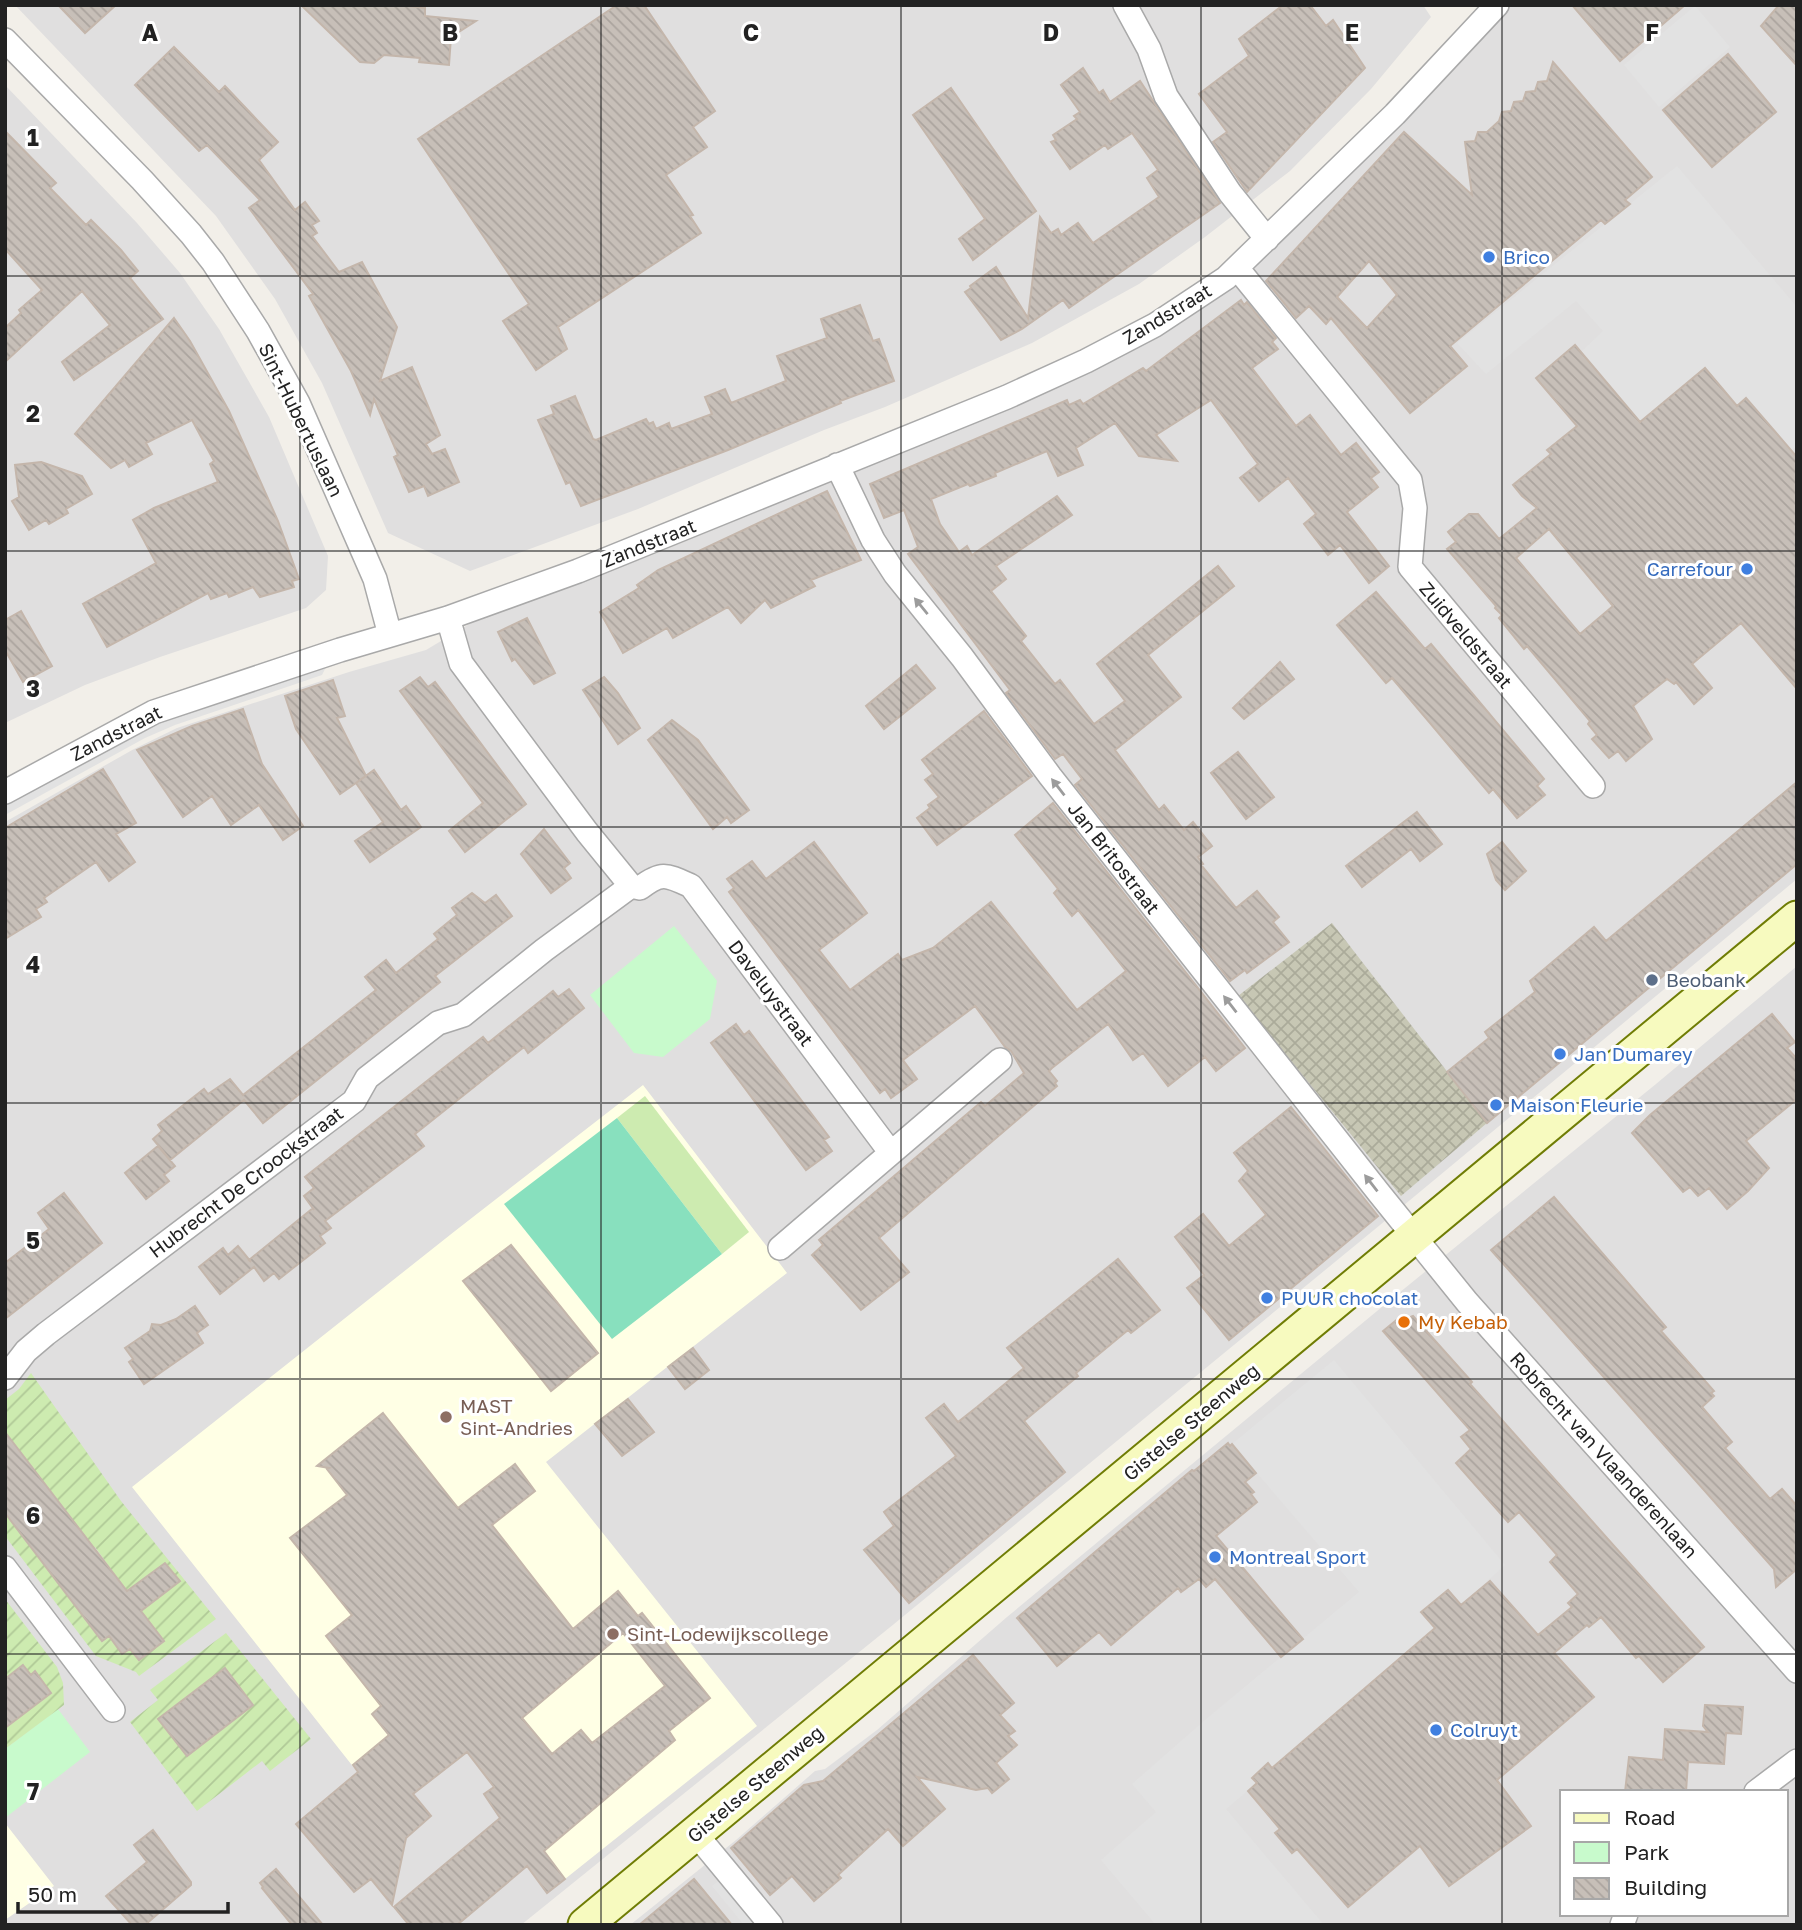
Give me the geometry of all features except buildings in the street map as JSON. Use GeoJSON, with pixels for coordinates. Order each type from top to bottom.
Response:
{"type":"FeatureCollection","features":[{"type":"Feature","properties":{"kind":"main road","name":"Gistelse Steenweg"},"geometry":{"type":"LineString","coordinates":[[585,1925],[1797,918]]}},
{"type":"Feature","properties":{"kind":"street"},"geometry":{"type":"LineString","coordinates":[[1125,5],[1149,49],[1166,96],[1230,193],[1267,239]]}},
{"type":"Feature","properties":{"kind":"street","name":"Zandstraat"},"geometry":{"type":"LineString","coordinates":[[5,792],[153,712],[196,696],[448,618],[578,572],[1007,397],[1086,361],[1155,325],[1237,268],[1395,114],[1497,5]]}},
{"type":"Feature","properties":{"kind":"street","name":"Sint-Hubertuslaan"},"geometry":{"type":"LineString","coordinates":[[5,40],[191,234],[213,262],[258,331],[298,403],[375,579],[390,635]]}},
{"type":"Feature","properties":{"kind":"street","name":"Zuidveldstraat"},"geometry":{"type":"LineString","coordinates":[[1237,268],[1410,480],[1415,508],[1410,567],[1593,786]]}},
{"type":"Feature","properties":{"kind":"street","name":"Jan Britostraat"},"geometry":{"type":"LineString","coordinates":[[837,465],[873,540],[895,574],[962,657],[1066,797],[1414,1236]]}},
{"type":"Feature","properties":{"kind":"street"},"geometry":{"type":"LineString","coordinates":[[448,618],[461,663],[587,832],[631,886]]}},
{"type":"Feature","properties":{"kind":"street","name":"Daveluystraat"},"geometry":{"type":"LineString","coordinates":[[631,886],[640,888],[651,879],[667,875],[691,886],[891,1153]]}},
{"type":"Feature","properties":{"kind":"street","name":"Hubrecht De Croockstraat"},"geometry":{"type":"LineString","coordinates":[[5,1378],[26,1351],[46,1334],[354,1101],[368,1078],[377,1070],[438,1023],[463,1015],[544,950],[631,886]]}},
{"type":"Feature","properties":{"kind":"street"},"geometry":{"type":"LineString","coordinates":[[780,1248],[1000,1060]]}},
{"type":"Feature","properties":{"kind":"street","name":"Robrecht van Vlaanderenlaan"},"geometry":{"type":"LineString","coordinates":[[1414,1236],[1467,1302],[1797,1671]]}},
{"type":"Feature","properties":{"kind":"street"},"geometry":{"type":"LineString","coordinates":[[5,1568],[113,1710]]}},
{"type":"Feature","properties":{"kind":"street"},"geometry":{"type":"LineString","coordinates":[[1759,1790],[1797,1762]]}},
{"type":"Feature","properties":{"kind":"street"},"geometry":{"type":"LineString","coordinates":[[695,1833],[771,1925]]}},
{"type":"Feature","properties":{"kind":"shaded area"},"geometry":{"type":"Polygon","coordinates":[[[15,5],[1423,5],[1431,17],[1371,89],[1290,171],[1139,284],[1032,343],[885,407],[638,509],[470,571],[388,533],[322,383],[275,299],[216,216],[15,5]]]}},
{"type":"Feature","properties":{"kind":"shaded area"},"geometry":{"type":"Polygon","coordinates":[[[1511,5],[1797,5],[1797,879],[894,1624],[521,1925],[5,1925],[5,822],[134,749],[177,728],[426,650],[476,620],[652,555],[1015,406],[1128,353],[1220,297],[1289,233],[1442,81],[1511,5]]]}},
{"type":"Feature","properties":{"kind":"shaded area"},"geometry":{"type":"Polygon","coordinates":[[[1695,6],[1730,47],[1659,107],[1624,65],[1695,6]]]}},
{"type":"Feature","properties":{"kind":"shaded area"},"geometry":{"type":"Polygon","coordinates":[[[5,85],[137,223],[180,273],[219,329],[269,417],[328,556],[326,590],[306,608],[85,685],[5,723],[5,85]]]}},
{"type":"Feature","properties":{"kind":"shaded area"},"geometry":{"type":"Polygon","coordinates":[[[1677,166],[1797,307],[1797,446],[1791,451],[1747,399],[1737,406],[1706,368],[1640,422],[1581,352],[1603,331],[1576,301],[1486,374],[1457,343],[1677,166]]]}},
{"type":"Feature","properties":{"kind":"shaded area"},"geometry":{"type":"Polygon","coordinates":[[[327,665],[322,675],[175,725],[145,738],[5,815],[5,806],[142,731],[171,718],[327,665]]]}},
{"type":"Feature","properties":{"kind":"shaded area"},"geometry":{"type":"Polygon","coordinates":[[[1332,923],[1487,1123],[1401,1196],[1238,996],[1332,923]]]}},
{"type":"Feature","properties":{"kind":"shaded area"},"geometry":{"type":"Polygon","coordinates":[[[1797,966],[1797,1925],[630,1925],[736,1840],[815,1771],[825,1769],[877,1730],[1007,1617],[1797,966]]]}},
{"type":"Feature","properties":{"kind":"shaded area","name":"MAST Sint-Andries"},"geometry":{"type":"Polygon","coordinates":[[[643,1085],[787,1273],[546,1462],[757,1726],[565,1879],[467,1752],[389,1812],[132,1487],[643,1085]]]}},
{"type":"Feature","properties":{"kind":"shaded area"},"geometry":{"type":"Polygon","coordinates":[[[1334,1360],[1505,1565],[1461,1605],[1448,1590],[1422,1611],[1435,1628],[1272,1768],[1268,1763],[1252,1777],[1257,1783],[1226,1809],[1324,1925],[1156,1925],[1101,1860],[1156,1812],[1132,1784],[1359,1592],[1232,1444],[1334,1360]]]}},
{"type":"Feature","properties":{"kind":"shaded area"},"geometry":{"type":"Polygon","coordinates":[[[5,1823],[54,1886],[5,1920],[5,1823]]]}},
{"type":"Feature","properties":{"kind":"shaded area"},"geometry":{"type":"Polygon","coordinates":[[[719,1881],[757,1925],[744,1925],[712,1886],[719,1881]]]}},
{"type":"Feature","properties":{"kind":"green space"},"geometry":{"type":"Polygon","coordinates":[[[674,926],[717,981],[710,1019],[663,1057],[634,1053],[590,995],[674,926]]]}},
{"type":"Feature","properties":{"kind":"green space"},"geometry":{"type":"Polygon","coordinates":[[[645,1096],[749,1232],[722,1254],[617,1118],[645,1096]]]}},
{"type":"Feature","properties":{"kind":"green space"},"geometry":{"type":"Polygon","coordinates":[[[617,1118],[722,1254],[612,1339],[504,1204],[617,1118]]]}},
{"type":"Feature","properties":{"kind":"green space"},"geometry":{"type":"Polygon","coordinates":[[[31,1373],[121,1501],[216,1619],[139,1676],[136,1672],[96,1656],[5,1536],[5,1514],[11,1521],[17,1516],[25,1526],[19,1531],[33,1550],[73,1520],[5,1432],[5,1400],[19,1389],[31,1373]],[[95,1547],[54,1577],[101,1641],[109,1636],[122,1654],[130,1649],[139,1659],[163,1641],[95,1547]]]}},
{"type":"Feature","properties":{"kind":"green space"},"geometry":{"type":"Polygon","coordinates":[[[5,1599],[57,1667],[63,1683],[64,1705],[5,1749],[5,1599]]]}},
{"type":"Feature","properties":{"kind":"green space"},"geometry":{"type":"Polygon","coordinates":[[[226,1633],[311,1739],[270,1771],[262,1761],[197,1811],[130,1722],[158,1700],[150,1690],[226,1633]],[[225,1668],[158,1719],[187,1756],[253,1705],[225,1668]]]}},
{"type":"Feature","properties":{"kind":"green space"},"geometry":{"type":"Polygon","coordinates":[[[58,1709],[90,1752],[5,1818],[5,1749],[58,1709]]]}},
{"type":"Feature","properties":{"kind":"place","name":"Brico"},"geometry":{"type":"Point","coordinates":[1489,257]}},
{"type":"Feature","properties":{"kind":"place","name":"Carrefour"},"geometry":{"type":"Point","coordinates":[1747,569]}},
{"type":"Feature","properties":{"kind":"place","name":"Beobank"},"geometry":{"type":"Point","coordinates":[1652,980]}},
{"type":"Feature","properties":{"kind":"place","name":"Jan Dumarey"},"geometry":{"type":"Point","coordinates":[1560,1054]}},
{"type":"Feature","properties":{"kind":"place","name":"Maison Fleurie"},"geometry":{"type":"Point","coordinates":[1496,1105]}},
{"type":"Feature","properties":{"kind":"place","name":"PUUR chocolat"},"geometry":{"type":"Point","coordinates":[1267,1298]}},
{"type":"Feature","properties":{"kind":"place","name":"My Kebab"},"geometry":{"type":"Point","coordinates":[1404,1322]}},
{"type":"Feature","properties":{"kind":"place","name":"MAST Sint-Andries"},"geometry":{"type":"Point","coordinates":[446,1417]}},
{"type":"Feature","properties":{"kind":"place","name":"Montreal Sport"},"geometry":{"type":"Point","coordinates":[1215,1557]}},
{"type":"Feature","properties":{"kind":"place","name":"Sint-Lodewijkscollege"},"geometry":{"type":"Point","coordinates":[613,1634]}},
{"type":"Feature","properties":{"kind":"place","name":"Colruyt"},"geometry":{"type":"Point","coordinates":[1436,1730]}}]}
